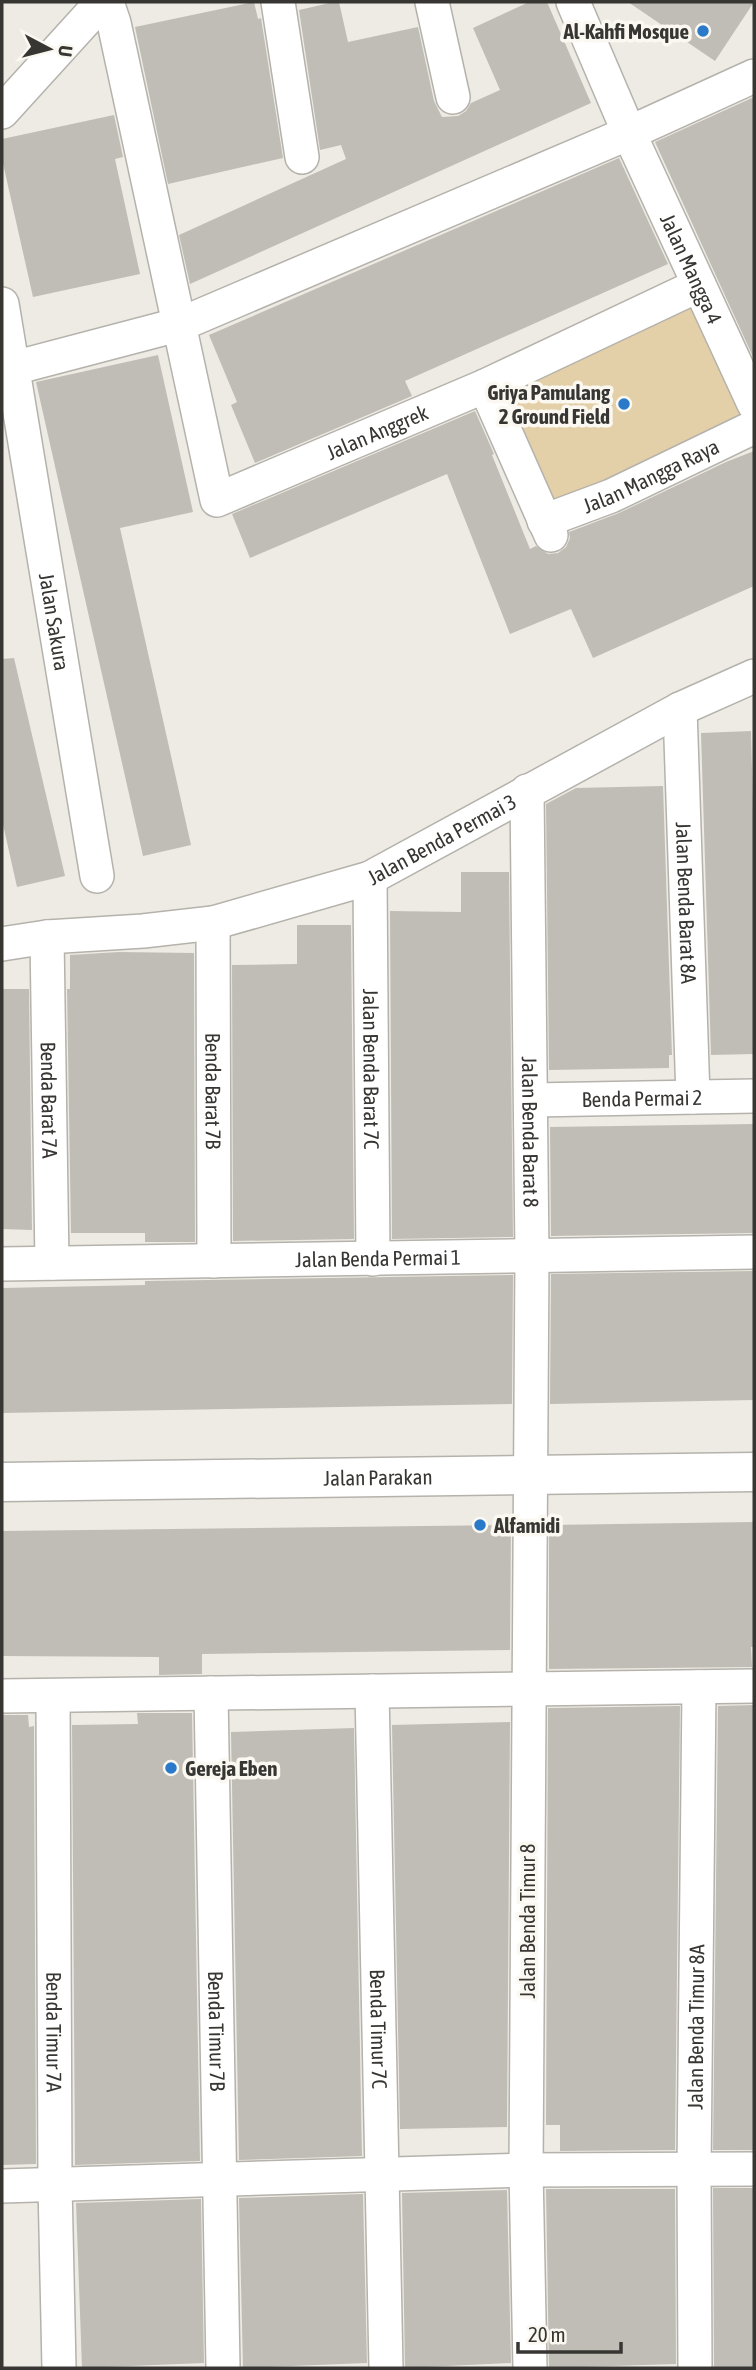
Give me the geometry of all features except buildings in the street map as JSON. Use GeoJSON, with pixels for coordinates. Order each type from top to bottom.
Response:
{"type":"FeatureCollection","features":[{"type":"Feature","properties":{"kind":"street"},"geometry":{"type":"LineString","coordinates":[[2,112],[104,2],[114,23],[181,324]]}},
{"type":"Feature","properties":{"kind":"street"},"geometry":{"type":"LineString","coordinates":[[278,2],[302,157]]}},
{"type":"Feature","properties":{"kind":"street"},"geometry":{"type":"LineString","coordinates":[[432,2],[453,97]]}},
{"type":"Feature","properties":{"kind":"street","name":"Jalan Mangga 4"},"geometry":{"type":"LineString","coordinates":[[573,2],[629,133],[754,404]]}},
{"type":"Feature","properties":{"kind":"street"},"geometry":{"type":"LineString","coordinates":[[8,370],[181,324],[629,133],[754,76]]}},
{"type":"Feature","properties":{"kind":"street","name":"Jalan Anggrek"},"geometry":{"type":"LineString","coordinates":[[181,324],[217,500],[485,386],[699,285]]}},
{"type":"Feature","properties":{"kind":"street","name":"Jalan Sakura"},"geometry":{"type":"LineString","coordinates":[[2,304],[8,370],[97,876]]}},
{"type":"Feature","properties":{"kind":"street","name":"Jalan Mangga Raya"},"geometry":{"type":"LineString","coordinates":[[485,386],[547,528],[754,427]]}},
{"type":"Feature","properties":{"kind":"street","name":"Jalan Benda Permai 3"},"geometry":{"type":"LineString","coordinates":[[2,944],[47,937],[213,923],[370,878],[680,709],[754,676]]}},
{"type":"Feature","properties":{"kind":"street","name":"Jalan Benda Barat 8A"},"geometry":{"type":"LineString","coordinates":[[680,709],[693,1097]]}},
{"type":"Feature","properties":{"kind":"street","name":"Jalan Benda Barat 8"},"geometry":{"type":"LineString","coordinates":[[527,791],[532,1100],[532,1475]]}},
{"type":"Feature","properties":{"kind":"street","name":"Jalan Benda Barat 7C"},"geometry":{"type":"LineString","coordinates":[[370,878],[373,1259]]}},
{"type":"Feature","properties":{"kind":"street","name":"Benda Barat 7B"},"geometry":{"type":"LineString","coordinates":[[213,923],[214,1261]]}},
{"type":"Feature","properties":{"kind":"street","name":"Benda Barat 7A"},"geometry":{"type":"LineString","coordinates":[[47,937],[52,1264]]}},
{"type":"Feature","properties":{"kind":"street","name":"Benda Permai 2"},"geometry":{"type":"LineString","coordinates":[[532,1100],[754,1096]]}},
{"type":"Feature","properties":{"kind":"street","name":"Jalan Benda Permai 1"},"geometry":{"type":"LineString","coordinates":[[2,1264],[754,1252]]}},
{"type":"Feature","properties":{"kind":"street","name":"Jalan Parakan"},"geometry":{"type":"LineString","coordinates":[[2,1482],[754,1472]]}},
{"type":"Feature","properties":{"kind":"street","name":"Jalan Benda Timur 8"},"geometry":{"type":"LineString","coordinates":[[530,2368],[526,2170],[528,1689],[532,1475]]}},
{"type":"Feature","properties":{"kind":"street"},"geometry":{"type":"LineString","coordinates":[[2,1696],[754,1686]]}},
{"type":"Feature","properties":{"kind":"street","name":"Jalan Benda Timur 8A"},"geometry":{"type":"LineString","coordinates":[[695,2368],[694,2170],[699,1687]]}},
{"type":"Feature","properties":{"kind":"street","name":"Benda Timur 7C"},"geometry":{"type":"LineString","coordinates":[[372,1691],[386,2368]]}},
{"type":"Feature","properties":{"kind":"street","name":"Benda Timur 7B"},"geometry":{"type":"LineString","coordinates":[[211,1693],[223,2368]]}},
{"type":"Feature","properties":{"kind":"street","name":"Benda Timur 7A"},"geometry":{"type":"LineString","coordinates":[[53,1696],[55,2185],[59,2368]]}},
{"type":"Feature","properties":{"kind":"street"},"geometry":{"type":"LineString","coordinates":[[2,2186],[526,2170],[754,2169]]}},
{"type":"Feature","properties":{"kind":"shaded area","name":"Griya Pamulang 2 Ground Field"},"geometry":{"type":"Polygon","coordinates":[[[693,302],[747,417],[551,505],[502,392],[693,302]]]}},
{"type":"Feature","properties":{"kind":"place","name":"Al-Kahfi Mosque"},"geometry":{"type":"Point","coordinates":[703,31]}},
{"type":"Feature","properties":{"kind":"place","name":"Griya Pamulang 2 Ground Field"},"geometry":{"type":"Point","coordinates":[624,404]}},
{"type":"Feature","properties":{"kind":"place","name":"Alfamidi"},"geometry":{"type":"Point","coordinates":[480,1525]}},
{"type":"Feature","properties":{"kind":"place","name":"Gereja Eben"},"geometry":{"type":"Point","coordinates":[171,1768]}}]}
